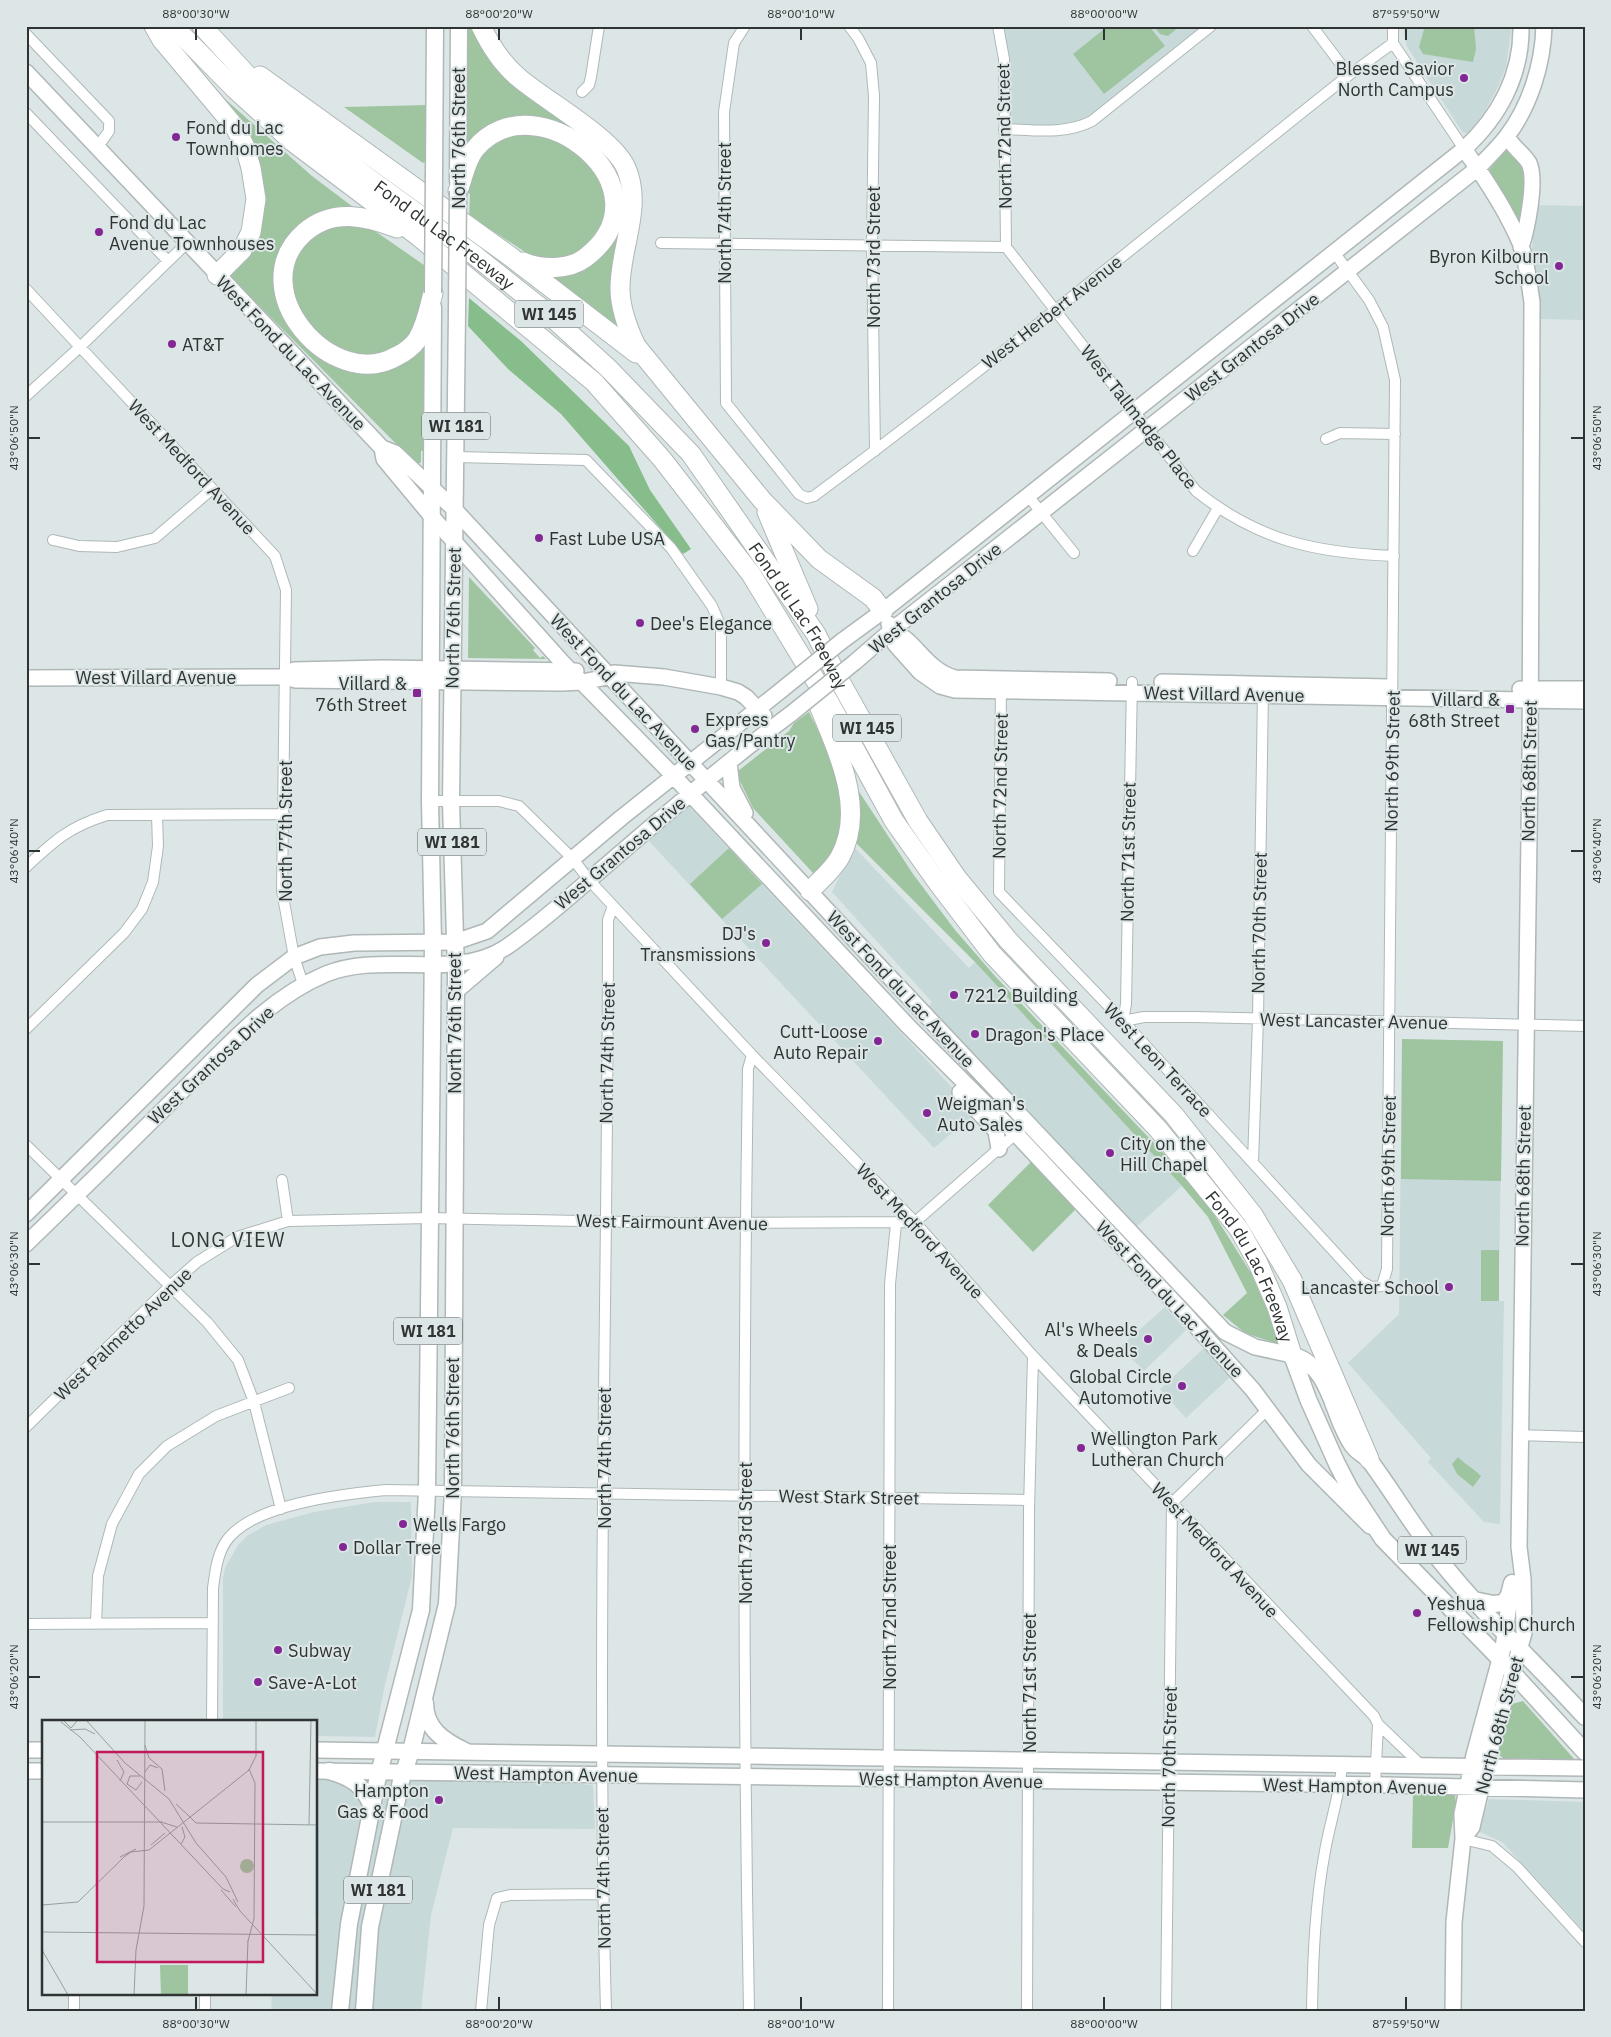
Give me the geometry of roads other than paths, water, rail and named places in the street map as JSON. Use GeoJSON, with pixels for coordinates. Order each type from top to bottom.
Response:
{"type":"FeatureCollection","features":[{"type":"Feature","properties":{"kind":"highway"},"geometry":{"type":"LineString","coordinates":[[154,26],[162,40],[234,127],[245,147],[251,168],[256,199],[252,229],[244,247],[217,275]]}},
{"type":"Feature","properties":{"kind":"highway","name":"Fond du Lac Freeway"},"geometry":{"type":"LineString","coordinates":[[173,26],[235,89],[293,142],[418,236],[594,382],[662,459],[751,574],[830,704],[894,821],[938,883],[992,954],[1158,1129],[1239,1229],[1258,1263],[1277,1307],[1292,1355]]}},
{"type":"Feature","properties":{"kind":"highway","name":"Fond du Lac Freeway"},"geometry":{"type":"LineString","coordinates":[[202,26],[272,102],[367,177],[473,254],[546,312],[608,368],[691,454],[816,634],[837,676],[918,821],[957,878],[1008,940],[1174,1115],[1253,1215],[1292,1280],[1369,1459]]}},
{"type":"Feature","properties":{"kind":"highway"},"geometry":{"type":"LineString","coordinates":[[480,26],[508,68],[541,96],[606,143],[618,155],[625,166],[630,179],[633,207],[621,271],[621,305],[636,346],[762,500],[819,559],[873,598],[883,611]]}},
{"type":"Feature","properties":{"kind":"highway"},"geometry":{"type":"LineString","coordinates":[[224,51],[511,257],[614,334],[655,371]]}},
{"type":"Feature","properties":{"kind":"highway"},"geometry":{"type":"LineString","coordinates":[[458,191],[475,149],[492,136],[509,128],[538,126],[555,132],[585,149],[604,167],[612,184],[614,201],[613,220],[606,236],[596,249],[582,260],[553,267],[534,267],[511,257]]}},
{"type":"Feature","properties":{"kind":"highway"},"geometry":{"type":"LineString","coordinates":[[418,236],[376,220],[359,216],[341,216],[326,219],[312,226],[293,245],[286,260],[283,290],[288,308],[304,332],[317,344],[335,356],[363,364],[390,361],[417,340],[433,293]]}},
{"type":"Feature","properties":{"kind":"highway"},"geometry":{"type":"LineString","coordinates":[[762,500],[796,578],[816,634]]}},
{"type":"Feature","properties":{"kind":"highway"},"geometry":{"type":"LineString","coordinates":[[797,651],[840,759],[850,802],[848,831],[842,854],[810,891]]}},
{"type":"Feature","properties":{"kind":"main road","name":"North 76th Street"},"geometry":{"type":"LineString","coordinates":[[340,2011],[349,1924],[379,1771],[421,1610],[427,1492],[433,943],[430,801],[435,26]]}},
{"type":"Feature","properties":{"kind":"main road","name":"North 76th Street"},"geometry":{"type":"LineString","coordinates":[[364,2011],[370,1927],[403,1771],[411,1751],[447,1604],[453,1491],[453,1219],[456,963],[452,802],[460,138],[459,26]]}},
{"type":"Feature","properties":{"kind":"main road"},"geometry":{"type":"LineString","coordinates":[[1292,1355],[1306,1361],[1320,1374],[1348,1438],[1360,1454],[1369,1459]]}},
{"type":"Feature","properties":{"kind":"main road","name":"West Fond du Lac Avenue"},"geometry":{"type":"LineString","coordinates":[[1292,1355],[1337,1464],[1350,1489],[1383,1539],[1500,1659],[1585,1752]]}},
{"type":"Feature","properties":{"kind":"main road","name":"WI 145"},"geometry":{"type":"LineString","coordinates":[[1369,1459],[1421,1536],[1474,1600],[1583,1712]]}},
{"type":"Feature","properties":{"kind":"main road"},"geometry":{"type":"LineString","coordinates":[[1474,1600],[1493,1604],[1504,1602],[1509,1595],[1512,1584]]}},
{"type":"Feature","properties":{"kind":"main road"},"geometry":{"type":"LineString","coordinates":[[425,1694],[425,1712],[431,1726],[443,1739],[465,1751]]}},
{"type":"Feature","properties":{"kind":"main road"},"geometry":{"type":"LineString","coordinates":[[323,1771],[356,1782],[364,1791],[372,1808]]}},
{"type":"Feature","properties":{"kind":"street"},"geometry":{"type":"LineString","coordinates":[[582,92],[589,85],[591,78],[599,26]]}},
{"type":"Feature","properties":{"kind":"street","name":"North 74th Street"},"geometry":{"type":"LineString","coordinates":[[726,403],[724,112],[734,43],[745,26]]}},
{"type":"Feature","properties":{"kind":"street","name":"North 73rd Street"},"geometry":{"type":"LineString","coordinates":[[849,26],[858,38],[871,63],[874,96],[872,245],[875,451]]}},
{"type":"Feature","properties":{"kind":"street","name":"North 72nd Street"},"geometry":{"type":"LineString","coordinates":[[998,26],[1004,60],[1006,247]]}},
{"type":"Feature","properties":{"kind":"street"},"geometry":{"type":"LineString","coordinates":[[1004,129],[1065,130],[1080,127],[1092,121],[1211,26]]}},
{"type":"Feature","properties":{"kind":"street"},"geometry":{"type":"LineString","coordinates":[[1312,26],[1349,75]]}},
{"type":"Feature","properties":{"kind":"street"},"geometry":{"type":"LineString","coordinates":[[1393,26],[1393,43],[1464,149],[1486,128],[1504,100],[1516,66],[1521,26]]}},
{"type":"Feature","properties":{"kind":"street"},"geometry":{"type":"LineString","coordinates":[[1478,168],[1507,136],[1523,109],[1538,67],[1544,26]]}},
{"type":"Feature","properties":{"kind":"street"},"geometry":{"type":"LineString","coordinates":[[26,34],[109,121],[109,131],[97,148]]}},
{"type":"Feature","properties":{"kind":"street","name":"West Herbert Avenue"},"geometry":{"type":"LineString","coordinates":[[726,403],[799,494],[808,498],[814,496],[1056,310],[1349,75],[1393,43]]}},
{"type":"Feature","properties":{"kind":"street","name":"West Fond du Lac Avenue"},"geometry":{"type":"LineString","coordinates":[[26,72],[382,448],[395,453],[455,510],[613,675],[761,840],[1224,1332],[1255,1347],[1292,1355]]}},
{"type":"Feature","properties":{"kind":"street"},"geometry":{"type":"LineString","coordinates":[[1504,100],[1523,109]]}},
{"type":"Feature","properties":{"kind":"street"},"geometry":{"type":"LineString","coordinates":[[26,113],[168,261]]}},
{"type":"Feature","properties":{"kind":"street"},"geometry":{"type":"LineString","coordinates":[[1507,136],[1512,146],[1527,160],[1532,170],[1529,225],[1521,247]]}},
{"type":"Feature","properties":{"kind":"street","name":"North 68th Street"},"geometry":{"type":"LineString","coordinates":[[1453,2011],[1454,1922],[1462,1839],[1461,1823],[1474,1787],[1479,1766],[1505,1634],[1518,1547],[1530,694],[1532,302],[1521,247],[1498,200],[1464,149]]}},
{"type":"Feature","properties":{"kind":"street","name":"West Grantosa Drive"},"geometry":{"type":"LineString","coordinates":[[26,1214],[257,985],[294,957],[320,947],[354,942],[455,942],[487,931],[842,641],[883,611],[1464,149]]}},
{"type":"Feature","properties":{"kind":"street","name":"West Grantosa Drive"},"geometry":{"type":"LineString","coordinates":[[26,1244],[256,1018],[303,984],[329,972],[356,967],[476,961],[504,949],[589,880],[706,780],[792,713],[892,630],[1478,168]]}},
{"type":"Feature","properties":{"kind":"street"},"geometry":{"type":"LineString","coordinates":[[26,396],[82,346],[187,243]]}},
{"type":"Feature","properties":{"kind":"street"},"geometry":{"type":"LineString","coordinates":[[661,243],[1006,247]]}},
{"type":"Feature","properties":{"kind":"street","name":"West Tallmadge Place"},"geometry":{"type":"LineString","coordinates":[[1006,247],[1196,491],[1218,508],[1261,532],[1302,546],[1352,554],[1394,556]]}},
{"type":"Feature","properties":{"kind":"street","name":"North 69th Street"},"geometry":{"type":"LineString","coordinates":[[1334,252],[1369,300],[1384,327],[1395,380],[1386,1270],[1382,1286]]}},
{"type":"Feature","properties":{"kind":"street","name":"West Medford Avenue"},"geometry":{"type":"LineString","coordinates":[[26,289],[82,346],[211,490],[275,556],[286,590],[286,676]]}},
{"type":"Feature","properties":{"kind":"street"},"geometry":{"type":"LineString","coordinates":[[1326,439],[1340,433],[1395,434]]}},
{"type":"Feature","properties":{"kind":"street","name":"West Fond du Lac Avenue"},"geometry":{"type":"LineString","coordinates":[[382,448],[384,459],[433,518],[571,671],[674,777],[927,1045],[1016,1134],[1181,1309],[1268,1409],[1310,1465],[1383,1539]]}},
{"type":"Feature","properties":{"kind":"street"},"geometry":{"type":"LineString","coordinates":[[456,457],[586,460],[671,548],[712,606],[717,615],[722,639],[721,687]]}},
{"type":"Feature","properties":{"kind":"street"},"geometry":{"type":"LineString","coordinates":[[53,540],[78,546],[118,547],[155,538],[211,490]]}},
{"type":"Feature","properties":{"kind":"street"},"geometry":{"type":"LineString","coordinates":[[1028,496],[1074,552]]}},
{"type":"Feature","properties":{"kind":"street"},"geometry":{"type":"LineString","coordinates":[[1193,551],[1218,508]]}},
{"type":"Feature","properties":{"kind":"street","name":"West Villard Avenue"},"geometry":{"type":"LineString","coordinates":[[883,611],[892,630],[895,644],[920,672],[933,682],[955,690],[1001,685],[1530,694],[1585,689]]}},
{"type":"Feature","properties":{"kind":"street","name":"West Villard Avenue"},"geometry":{"type":"LineString","coordinates":[[26,678],[286,676],[294,670],[431,675],[571,671],[664,677],[721,687],[738,692],[759,709],[772,727]]}},
{"type":"Feature","properties":{"kind":"street","name":"West Villard Avenue"},"geometry":{"type":"LineString","coordinates":[[453,675],[582,682],[613,675]]}},
{"type":"Feature","properties":{"kind":"street","name":"North 77th Street"},"geometry":{"type":"LineString","coordinates":[[286,676],[282,891],[294,957],[303,984]]}},
{"type":"Feature","properties":{"kind":"street","name":"North 72nd Street"},"geometry":{"type":"LineString","coordinates":[[999,892],[1001,685]]}},
{"type":"Feature","properties":{"kind":"street","name":"North 71st Street"},"geometry":{"type":"LineString","coordinates":[[1123,1021],[1126,1004],[1132,687]]}},
{"type":"Feature","properties":{"kind":"street","name":"North 70th Street"},"geometry":{"type":"LineString","coordinates":[[1253,1162],[1258,1019],[1262,690]]}},
{"type":"Feature","properties":{"kind":"street","name":"West Villard Avenue"},"geometry":{"type":"LineString","coordinates":[[1530,694],[1585,701]]}},
{"type":"Feature","properties":{"kind":"street"},"geometry":{"type":"LineString","coordinates":[[729,762],[732,788],[761,840]]}},
{"type":"Feature","properties":{"kind":"street","name":"West Medford Avenue"},"geometry":{"type":"LineString","coordinates":[[430,801],[499,801],[520,806],[573,859],[589,880],[752,1055],[914,1222],[1033,1356],[1374,1716],[1378,1724],[1421,1765]]}},
{"type":"Feature","properties":{"kind":"street"},"geometry":{"type":"LineString","coordinates":[[26,867],[60,836],[82,823],[107,815],[284,814]]}},
{"type":"Feature","properties":{"kind":"street"},"geometry":{"type":"LineString","coordinates":[[26,1029],[124,933],[142,909],[154,873],[158,846],[157,815]]}},
{"type":"Feature","properties":{"kind":"street"},"geometry":{"type":"LineString","coordinates":[[804,915],[805,902],[810,891]]}},
{"type":"Feature","properties":{"kind":"street","name":"West Leon Terrace"},"geometry":{"type":"LineString","coordinates":[[999,892],[1123,1021],[1361,1281],[1371,1286],[1382,1286]]}},
{"type":"Feature","properties":{"kind":"street","name":"North 74th Street"},"geometry":{"type":"LineString","coordinates":[[606,2011],[602,1774],[604,1220],[608,920],[614,906]]}},
{"type":"Feature","properties":{"kind":"street"},"geometry":{"type":"LineString","coordinates":[[508,914],[524,933]]}},
{"type":"Feature","properties":{"kind":"street"},"geometry":{"type":"LineString","coordinates":[[455,992],[504,949]]}},
{"type":"Feature","properties":{"kind":"street","name":"West Lancaster Avenue"},"geometry":{"type":"LineString","coordinates":[[1123,1021],[1144,1017],[1585,1026]]}},
{"type":"Feature","properties":{"kind":"street"},"geometry":{"type":"LineString","coordinates":[[927,1045],[930,1059],[996,1131],[999,1149]]}},
{"type":"Feature","properties":{"kind":"street","name":"North 73rd Street"},"geometry":{"type":"LineString","coordinates":[[749,2011],[745,1777],[745,1496],[748,1069],[752,1055]]}},
{"type":"Feature","properties":{"kind":"street"},"geometry":{"type":"LineString","coordinates":[[914,1222],[1027,1123]]}},
{"type":"Feature","properties":{"kind":"street"},"geometry":{"type":"LineString","coordinates":[[26,1145],[207,1322],[238,1360],[254,1402],[281,1509],[255,1517],[237,1529],[225,1543],[216,1566],[213,1588],[212,1720]]}},
{"type":"Feature","properties":{"kind":"street"},"geometry":{"type":"LineString","coordinates":[[282,1180],[288,1222]]}},
{"type":"Feature","properties":{"kind":"street","name":"West Fairmount Avenue"},"geometry":{"type":"LineString","coordinates":[[429,1218],[746,1224],[896,1224],[914,1222]]}},
{"type":"Feature","properties":{"kind":"street","name":"West Palmetto Avenue"},"geometry":{"type":"LineString","coordinates":[[26,1427],[170,1286],[197,1262],[237,1237],[288,1222],[429,1218]]}},
{"type":"Feature","properties":{"kind":"street","name":"North 72nd Street"},"geometry":{"type":"LineString","coordinates":[[888,2011],[890,1284],[896,1224]]}},
{"type":"Feature","properties":{"kind":"street","name":"North 71st Street"},"geometry":{"type":"LineString","coordinates":[[1027,2011],[1029,1500],[1033,1356]]}},
{"type":"Feature","properties":{"kind":"street"},"geometry":{"type":"LineString","coordinates":[[96,1623],[98,1576],[112,1524],[138,1474],[167,1446],[216,1416],[289,1388]]}},
{"type":"Feature","properties":{"kind":"street"},"geometry":{"type":"LineString","coordinates":[[1172,1503],[1268,1409]]}},
{"type":"Feature","properties":{"kind":"street"},"geometry":{"type":"LineString","coordinates":[[1519,1435],[1585,1437]]}},
{"type":"Feature","properties":{"kind":"street","name":"West Stark Street"},"geometry":{"type":"LineString","coordinates":[[281,1509],[356,1493],[386,1490],[1029,1500]]}},
{"type":"Feature","properties":{"kind":"street","name":"North 70th Street"},"geometry":{"type":"LineString","coordinates":[[1166,2011],[1172,1503]]}},
{"type":"Feature","properties":{"kind":"street","name":"North 68th Street"},"geometry":{"type":"LineString","coordinates":[[1479,1766],[1512,1673],[1524,1626],[1523,1579],[1518,1547]]}},
{"type":"Feature","properties":{"kind":"street"},"geometry":{"type":"LineString","coordinates":[[26,1624],[213,1623]]}},
{"type":"Feature","properties":{"kind":"street"},"geometry":{"type":"LineString","coordinates":[[1375,1785],[1378,1724]]}},
{"type":"Feature","properties":{"kind":"street"},"geometry":{"type":"LineString","coordinates":[[26,1750],[42,1750]]}},
{"type":"Feature","properties":{"kind":"street","name":"West Hampton Avenue"},"geometry":{"type":"LineString","coordinates":[[318,1750],[1585,1768]]}},
{"type":"Feature","properties":{"kind":"street"},"geometry":{"type":"LineString","coordinates":[[1312,2011],[1314,1926],[1325,1850],[1340,1785],[1342,1765]]}},
{"type":"Feature","properties":{"kind":"street"},"geometry":{"type":"LineString","coordinates":[[26,1771],[42,1771]]}},
{"type":"Feature","properties":{"kind":"street","name":"West Hampton Avenue"},"geometry":{"type":"LineString","coordinates":[[323,1771],[1168,1784],[1375,1785],[1585,1790]]}},
{"type":"Feature","properties":{"kind":"street"},"geometry":{"type":"LineString","coordinates":[[1462,1839],[1492,1846],[1517,1867],[1585,1942]]}},
{"type":"Feature","properties":{"kind":"street"},"geometry":{"type":"LineString","coordinates":[[481,2011],[489,1924],[497,1898],[510,1894],[603,1894]]}},
{"type":"Feature","properties":{"kind":"street"},"geometry":{"type":"LineString","coordinates":[[74,1994],[74,2011]]}},
{"type":"Feature","properties":{"kind":"street"},"geometry":{"type":"LineString","coordinates":[[205,1994],[205,2011]]}},
{"type":"Feature","properties":{"kind":"place","name":"Blessed Savior North Campus"},"geometry":{"type":"Point","coordinates":[1464,78]}},
{"type":"Feature","properties":{"kind":"place","name":"Fond du Lac Townhomes"},"geometry":{"type":"Point","coordinates":[176,137]}},
{"type":"Feature","properties":{"kind":"place","name":"Fond du Lac Avenue Townhouses"},"geometry":{"type":"Point","coordinates":[99,232]}},
{"type":"Feature","properties":{"kind":"place","name":"Byron Kilbourn School"},"geometry":{"type":"Point","coordinates":[1559,266]}},
{"type":"Feature","properties":{"kind":"place","name":"AT&T"},"geometry":{"type":"Point","coordinates":[172,344]}},
{"type":"Feature","properties":{"kind":"place","name":"Fast Lube USA"},"geometry":{"type":"Point","coordinates":[539,538]}},
{"type":"Feature","properties":{"kind":"place","name":"Dee's Elegance"},"geometry":{"type":"Point","coordinates":[640,623]}},
{"type":"Feature","properties":{"kind":"place","name":"Villard & 76th Street"},"geometry":{"type":"Point","coordinates":[417,693]}},
{"type":"Feature","properties":{"kind":"place","name":"Villard & 68th Street"},"geometry":{"type":"Point","coordinates":[1510,709]}},
{"type":"Feature","properties":{"kind":"place","name":"Express Gas/Pantry"},"geometry":{"type":"Point","coordinates":[695,729]}},
{"type":"Feature","properties":{"kind":"place","name":"DJ's Transmissions"},"geometry":{"type":"Point","coordinates":[766,943]}},
{"type":"Feature","properties":{"kind":"place","name":"7212 Building"},"geometry":{"type":"Point","coordinates":[954,995]}},
{"type":"Feature","properties":{"kind":"place","name":"Dragon's Place"},"geometry":{"type":"Point","coordinates":[975,1034]}},
{"type":"Feature","properties":{"kind":"place","name":"Cutt-Loose Auto Repair"},"geometry":{"type":"Point","coordinates":[878,1041]}},
{"type":"Feature","properties":{"kind":"place","name":"Weigman's Auto Sales"},"geometry":{"type":"Point","coordinates":[927,1113]}},
{"type":"Feature","properties":{"kind":"place","name":"City on the Hill Chapel"},"geometry":{"type":"Point","coordinates":[1110,1153]}},
{"type":"Feature","properties":{"kind":"place","name":"Lancaster School"},"geometry":{"type":"Point","coordinates":[1449,1287]}},
{"type":"Feature","properties":{"kind":"place","name":"Al's Wheels & Deals"},"geometry":{"type":"Point","coordinates":[1148,1339]}},
{"type":"Feature","properties":{"kind":"place","name":"Global Circle Automotive"},"geometry":{"type":"Point","coordinates":[1182,1386]}},
{"type":"Feature","properties":{"kind":"place","name":"Wellington Park Lutheran Church"},"geometry":{"type":"Point","coordinates":[1081,1448]}},
{"type":"Feature","properties":{"kind":"place","name":"Wells Fargo"},"geometry":{"type":"Point","coordinates":[403,1524]}},
{"type":"Feature","properties":{"kind":"place","name":"Dollar Tree"},"geometry":{"type":"Point","coordinates":[343,1547]}},
{"type":"Feature","properties":{"kind":"place","name":"Yeshua Fellowship Church"},"geometry":{"type":"Point","coordinates":[1417,1613]}},
{"type":"Feature","properties":{"kind":"place","name":"Subway"},"geometry":{"type":"Point","coordinates":[278,1650]}},
{"type":"Feature","properties":{"kind":"place","name":"Save-A-Lot"},"geometry":{"type":"Point","coordinates":[258,1682]}},
{"type":"Feature","properties":{"kind":"place","name":"Hampton Gas & Food"},"geometry":{"type":"Point","coordinates":[439,1800]}},
{"type":"Feature","properties":{"kind":"district","name":"LONG VIEW"},"geometry":{"type":"Point","coordinates":[228,1239]}}]}
